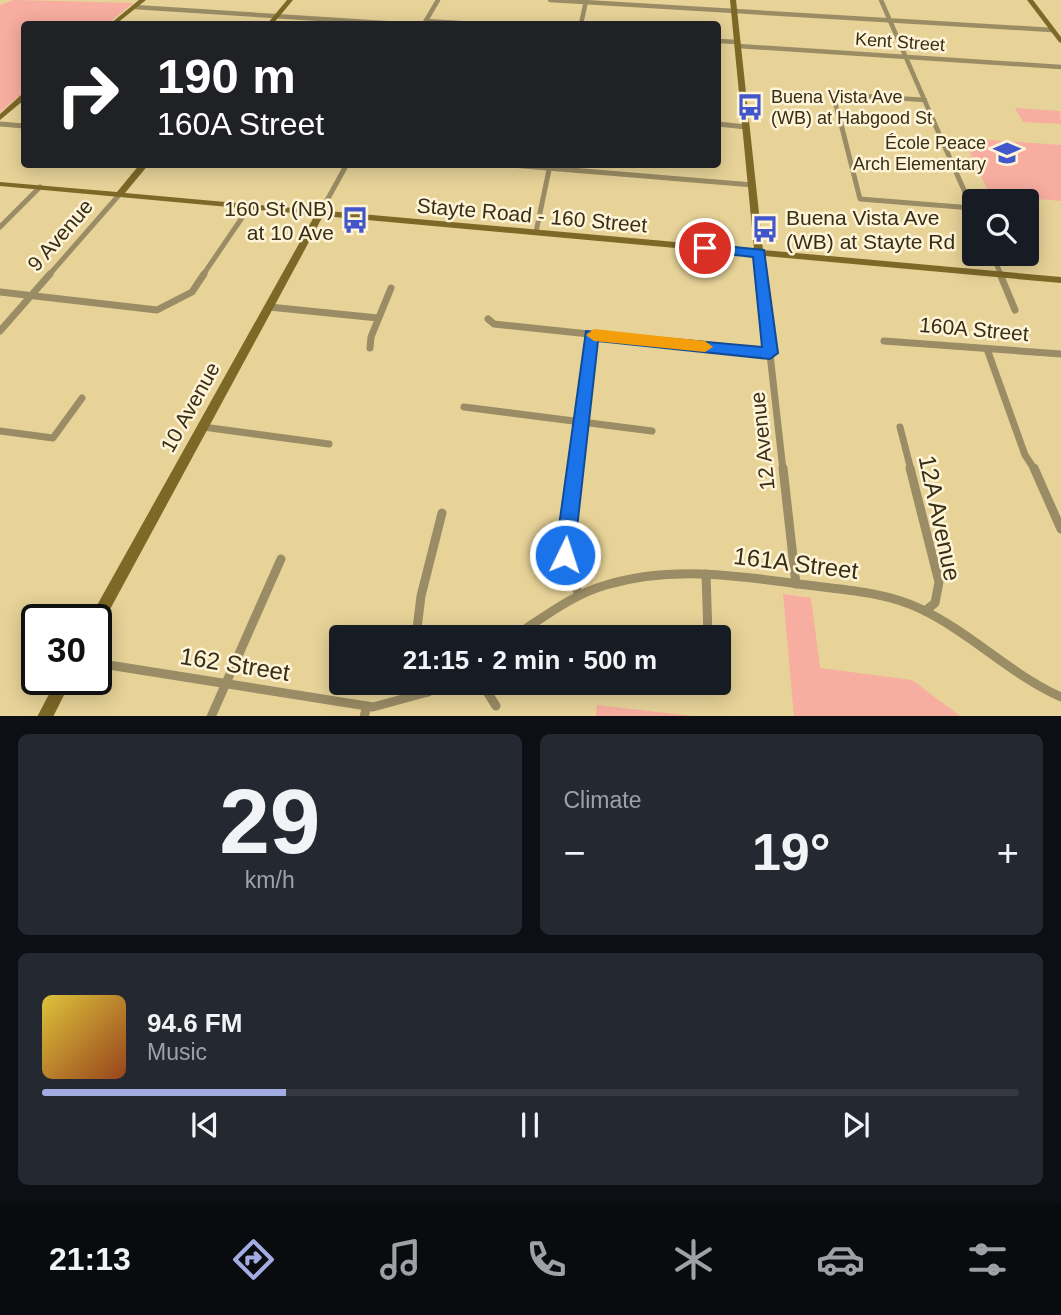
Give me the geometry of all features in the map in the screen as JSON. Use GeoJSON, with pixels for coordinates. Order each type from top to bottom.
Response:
{"type":"FeatureCollection","features":[{"type":"Feature","properties":{"kind":"street"},"geometry":{"type":"LineString","coordinates":[[117,21],[143,0]]}},
{"type":"Feature","properties":{"kind":"street"},"geometry":{"type":"LineString","coordinates":[[273,21],[290,0]]}},
{"type":"Feature","properties":{"kind":"street"},"geometry":{"type":"LineString","coordinates":[[426,21],[438,0]]}},
{"type":"Feature","properties":{"kind":"street"},"geometry":{"type":"LineString","coordinates":[[550,0],[1052,30]]}},
{"type":"Feature","properties":{"kind":"street"},"geometry":{"type":"LineString","coordinates":[[733,0],[759,253]]}},
{"type":"Feature","properties":{"kind":"street"},"geometry":{"type":"LineString","coordinates":[[881,0],[963,189]]}},
{"type":"Feature","properties":{"kind":"street"},"geometry":{"type":"LineString","coordinates":[[1030,0],[1061,41]]}},
{"type":"Feature","properties":{"kind":"street"},"geometry":{"type":"LineString","coordinates":[[582,21],[586,1]]}},
{"type":"Feature","properties":{"kind":"street"},"geometry":{"type":"LineString","coordinates":[[134,7],[347,21]]}},
{"type":"Feature","properties":{"kind":"street","name":"Kent Street"},"geometry":{"type":"LineString","coordinates":[[721,41],[1061,67]]}},
{"type":"Feature","properties":{"kind":"street"},"geometry":{"type":"LineString","coordinates":[[925,100],[832,94],[860,199],[962,211]]}},
{"type":"Feature","properties":{"kind":"street"},"geometry":{"type":"LineString","coordinates":[[0,118],[21,100]]}},
{"type":"Feature","properties":{"kind":"street"},"geometry":{"type":"LineString","coordinates":[[0,124],[21,126]]}},
{"type":"Feature","properties":{"kind":"street"},"geometry":{"type":"LineString","coordinates":[[721,124],[746,127]]}},
{"type":"Feature","properties":{"kind":"street"},"geometry":{"type":"LineString","coordinates":[[119,195],[142,168]]}},
{"type":"Feature","properties":{"kind":"street"},"geometry":{"type":"LineString","coordinates":[[320,213],[345,168]]}},
{"type":"Feature","properties":{"kind":"street"},"geometry":{"type":"LineString","coordinates":[[536,232],[549,168]]}},
{"type":"Feature","properties":{"kind":"street"},"geometry":{"type":"LineString","coordinates":[[570,168],[753,185]]}},
{"type":"Feature","properties":{"kind":"street","name":"Stayte Road - 160 Street"},"geometry":{"type":"LineString","coordinates":[[0,184],[1061,280]]}},
{"type":"Feature","properties":{"kind":"street"},"geometry":{"type":"LineString","coordinates":[[0,227],[40,187]]}},
{"type":"Feature","properties":{"kind":"street","name":"9 Avenue"},"geometry":{"type":"LineString","coordinates":[[0,331],[119,195]]}},
{"type":"Feature","properties":{"kind":"street"},"geometry":{"type":"LineString","coordinates":[[0,292],[157,310],[192,292],[250,206]]}},
{"type":"Feature","properties":{"kind":"street","name":"10 Avenue"},"geometry":{"type":"LineString","coordinates":[[105,604],[320,213]]}},
{"type":"Feature","properties":{"kind":"street","name":"12 Avenue"},"geometry":{"type":"LineString","coordinates":[[759,253],[796,584]]}},
{"type":"Feature","properties":{"kind":"street"},"geometry":{"type":"LineString","coordinates":[[996,266],[1015,310]]}},
{"type":"Feature","properties":{"kind":"street"},"geometry":{"type":"LineString","coordinates":[[370,348],[378,318],[391,288]]}},
{"type":"Feature","properties":{"kind":"street"},"geometry":{"type":"LineString","coordinates":[[269,307],[378,318]]}},
{"type":"Feature","properties":{"kind":"street"},"geometry":{"type":"LineString","coordinates":[[488,319],[494,324],[770,353]]}},
{"type":"Feature","properties":{"kind":"street"},"geometry":{"type":"LineString","coordinates":[[579,595],[565,555],[591,335]]}},
{"type":"Feature","properties":{"kind":"street","name":"160A Street"},"geometry":{"type":"LineString","coordinates":[[884,341],[1061,354]]}},
{"type":"Feature","properties":{"kind":"street"},"geometry":{"type":"LineString","coordinates":[[987,349],[1025,456],[1040,477],[1061,529]]}},
{"type":"Feature","properties":{"kind":"street"},"geometry":{"type":"LineString","coordinates":[[53,438],[82,398]]}},
{"type":"Feature","properties":{"kind":"street"},"geometry":{"type":"LineString","coordinates":[[464,407],[652,431]]}},
{"type":"Feature","properties":{"kind":"street"},"geometry":{"type":"LineString","coordinates":[[203,426],[329,444]]}},
{"type":"Feature","properties":{"kind":"street","name":"12A Avenue"},"geometry":{"type":"LineString","coordinates":[[900,427],[939,582],[935,603],[925,611]]}},
{"type":"Feature","properties":{"kind":"street"},"geometry":{"type":"LineString","coordinates":[[0,431],[63,439]]}},
{"type":"Feature","properties":{"kind":"street"},"geometry":{"type":"LineString","coordinates":[[417,625],[421,596],[442,513]]}},
{"type":"Feature","properties":{"kind":"street"},"geometry":{"type":"LineString","coordinates":[[211,716],[281,559]]}},
{"type":"Feature","properties":{"kind":"street"},"geometry":{"type":"LineString","coordinates":[[706,574],[708,625]]}},
{"type":"Feature","properties":{"kind":"street","name":"161A Street"},"geometry":{"type":"LineString","coordinates":[[532,625],[579,595],[648,576],[706,574],[796,584],[892,598],[925,611],[1013,672],[1061,697]]}},
{"type":"Feature","properties":{"kind":"street","name":"162 Street"},"geometry":{"type":"LineString","coordinates":[[112,666],[365,711],[406,695]]}},
{"type":"Feature","properties":{"kind":"street"},"geometry":{"type":"LineString","coordinates":[[44,716],[56,695]]}},
{"type":"Feature","properties":{"kind":"street"},"geometry":{"type":"LineString","coordinates":[[489,695],[496,706]]}},
{"type":"Feature","properties":{"kind":"shaded area"},"geometry":{"type":"Polygon","coordinates":[[[14,0],[133,3],[111,21],[21,21],[21,94],[0,112],[0,5],[14,0]]]}},
{"type":"Feature","properties":{"kind":"shaded area"},"geometry":{"type":"Polygon","coordinates":[[[1015,108],[1060,111],[1061,124],[1023,122],[1015,108]]]}},
{"type":"Feature","properties":{"kind":"shaded area"},"geometry":{"type":"Polygon","coordinates":[[[963,138],[1061,145],[1061,201],[1039,199],[1039,189],[987,189],[963,138]]]}},
{"type":"Feature","properties":{"kind":"shaded area"},"geometry":{"type":"Polygon","coordinates":[[[783,594],[811,598],[820,668],[912,680],[960,716],[794,716],[783,594]]]}},
{"type":"Feature","properties":{"kind":"shaded area"},"geometry":{"type":"Polygon","coordinates":[[[597,705],[693,716],[596,716],[597,705]]]}},
{"type":"Feature","properties":{"kind":"slow traffic"},"geometry":{"type":"LineString","coordinates":[[594,335],[705,347]]}},
{"type":"Feature","properties":{"kind":"place","name":"Buena Vista Ave (WB) at Habgood St"},"geometry":{"type":"Point","coordinates":[750,107]}},
{"type":"Feature","properties":{"kind":"place","name":"École Peace Arch Elementary"},"geometry":{"type":"Point","coordinates":[1007,153]}},
{"type":"Feature","properties":{"kind":"place","name":"160 St (NB) at 10 Ave"},"geometry":{"type":"Point","coordinates":[355,220]}},
{"type":"Feature","properties":{"kind":"place","name":"Buena Vista Ave (WB) at Stayte Rd"},"geometry":{"type":"Point","coordinates":[765,229]}},
{"type":"Feature","properties":{"kind":"route"},"geometry":{"type":"LineString","coordinates":[[565,555],[591,335],[770,353],[759,253],[705,248]]}}]}
